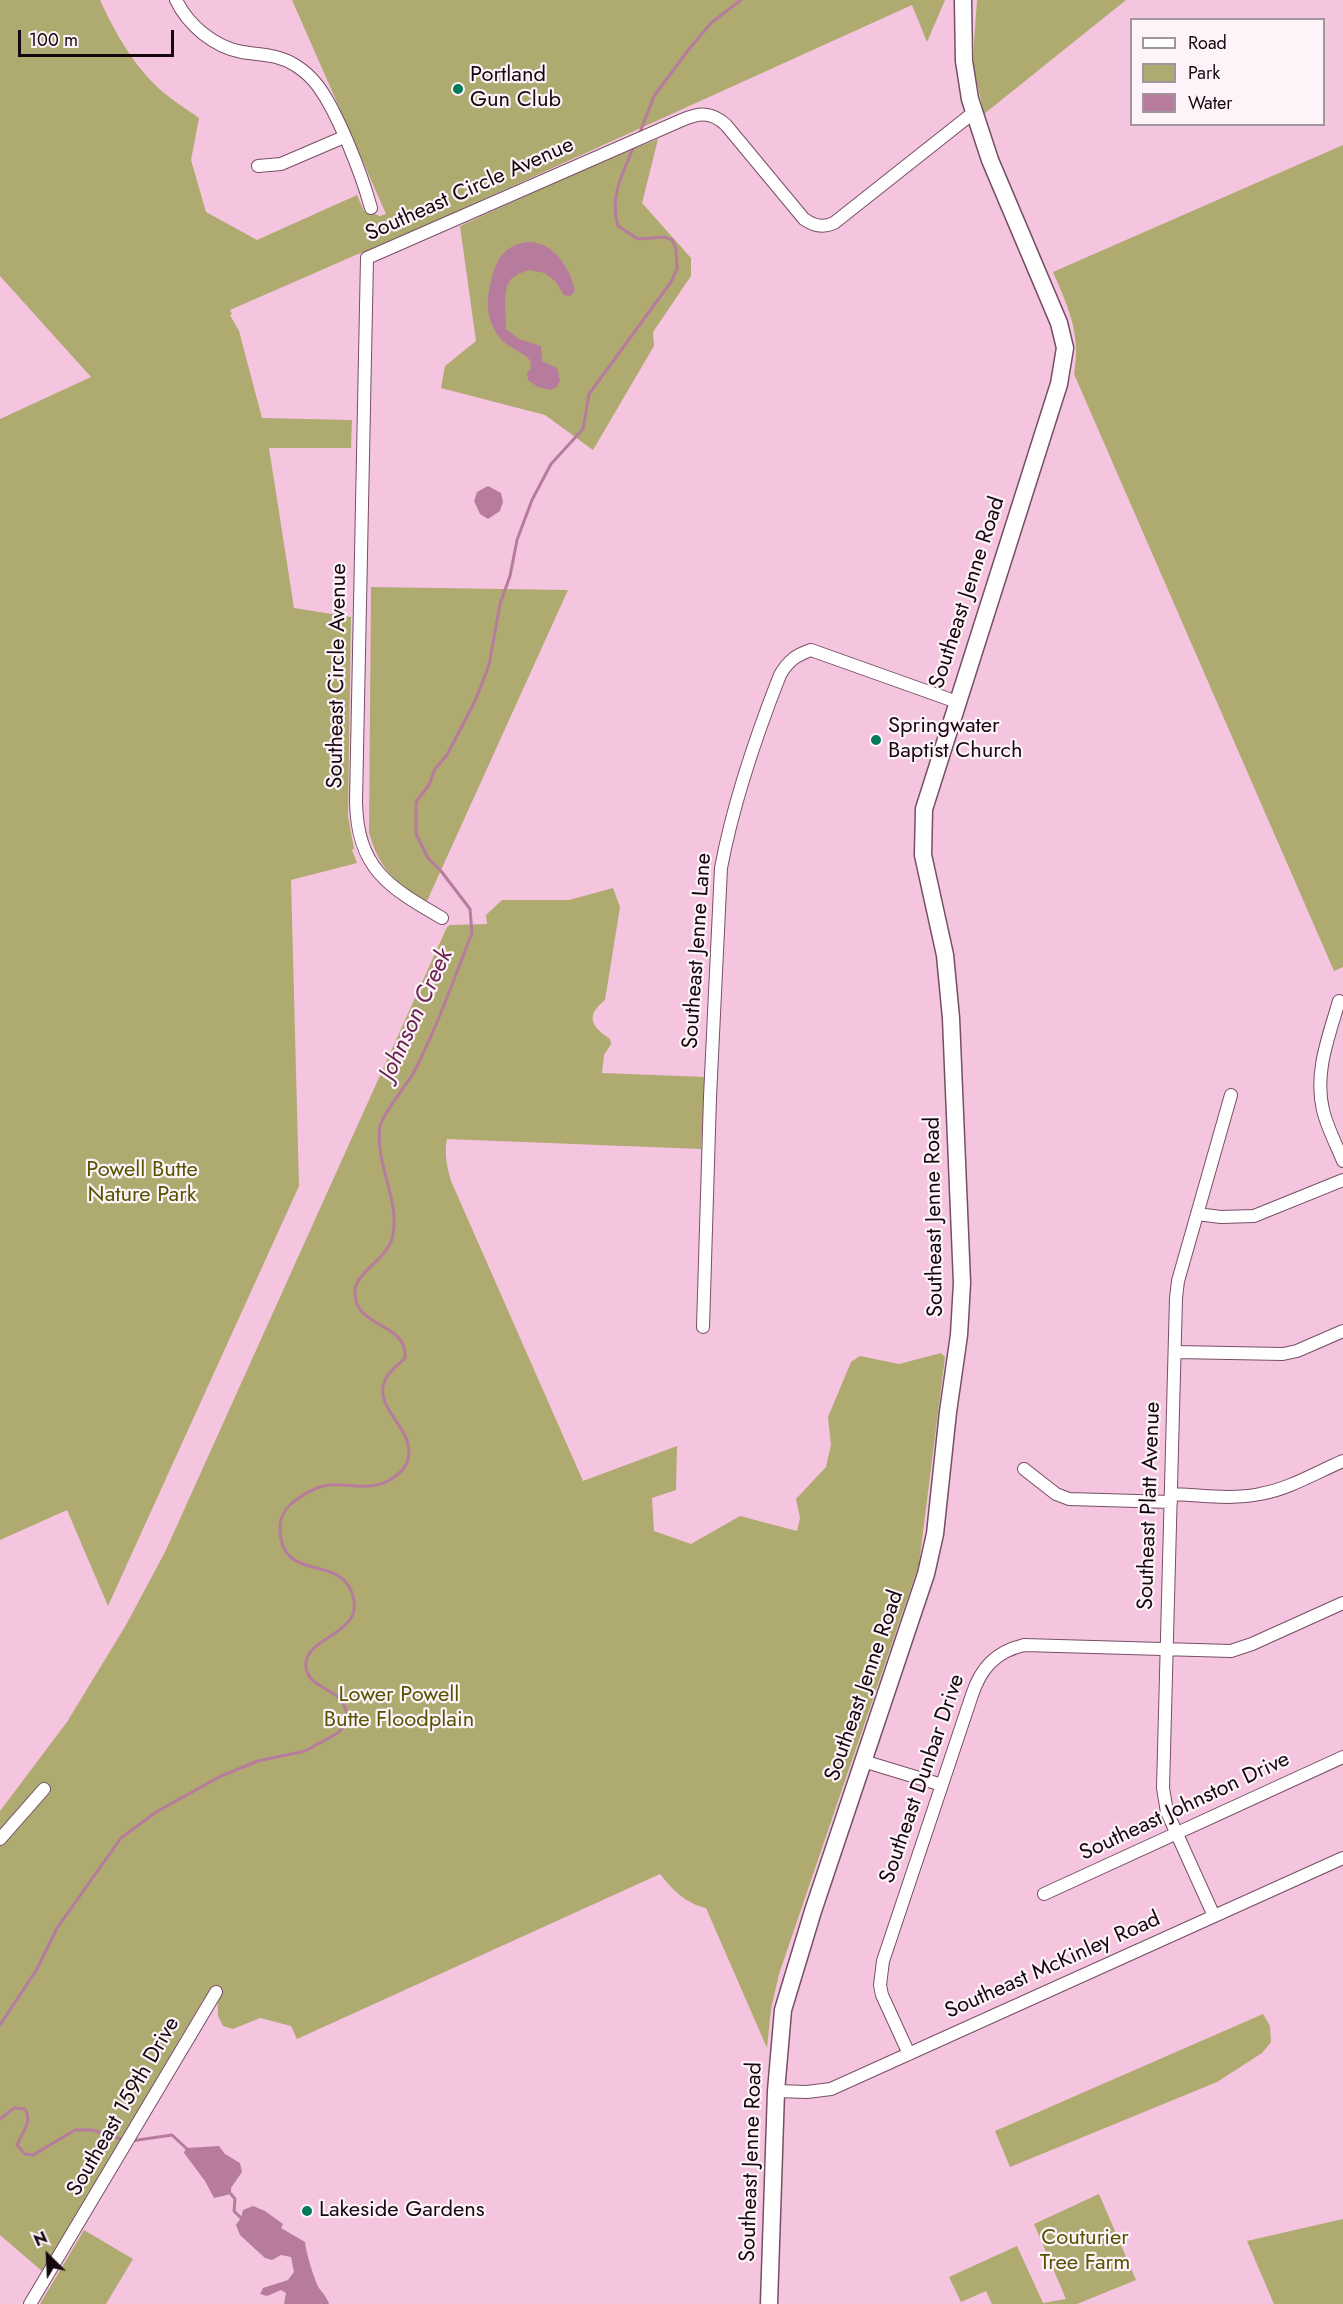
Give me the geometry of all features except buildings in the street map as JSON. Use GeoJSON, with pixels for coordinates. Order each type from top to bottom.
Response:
{"type":"FeatureCollection","features":[{"type":"Feature","properties":{"kind":"main road","name":"Southeast Jenne Road"},"geometry":{"type":"LineString","coordinates":[[769,2304],[779,2033],[787,1992],[862,1761],[915,1609],[932,1551],[961,1314],[961,1230],[948,981],[922,846],[923,822],[927,797],[1059,384],[1065,348],[1055,312],[984,144],[974,113],[964,60],[963,0]]}},
{"type":"Feature","properties":{"kind":"street"},"geometry":{"type":"LineString","coordinates":[[176,0],[193,25],[217,42],[235,50],[277,56],[301,69],[315,81],[344,137],[371,208]]}},
{"type":"Feature","properties":{"kind":"street","name":"Southeast Circle Avenue"},"geometry":{"type":"LineString","coordinates":[[442,918],[399,892],[378,873],[364,851],[357,827],[366,260],[369,256],[694,115],[713,115],[726,124],[804,219],[814,225],[823,226],[834,223],[846,215],[974,113]]}},
{"type":"Feature","properties":{"kind":"street"},"geometry":{"type":"LineString","coordinates":[[258,166],[281,164],[344,137]]}},
{"type":"Feature","properties":{"kind":"street","name":"Southeast Jenne Lane"},"geometry":{"type":"LineString","coordinates":[[703,1327],[710,1085],[721,868],[752,756],[780,675],[785,666],[796,656],[811,650],[957,702]]}},
{"type":"Feature","properties":{"kind":"street"},"geometry":{"type":"LineString","coordinates":[[1339,1001],[1323,1056],[1320,1094],[1329,1128],[1343,1161]]}},
{"type":"Feature","properties":{"kind":"street","name":"Southeast Platt Avenue"},"geometry":{"type":"LineString","coordinates":[[1214,1916],[1167,1812],[1162,1788],[1178,1281],[1231,1095]]}},
{"type":"Feature","properties":{"kind":"street"},"geometry":{"type":"LineString","coordinates":[[1197,1214],[1221,1217],[1254,1216],[1343,1180]]}},
{"type":"Feature","properties":{"kind":"street"},"geometry":{"type":"LineString","coordinates":[[1176,1352],[1283,1354],[1297,1351],[1343,1331]]}},
{"type":"Feature","properties":{"kind":"street"},"geometry":{"type":"LineString","coordinates":[[1024,1469],[1056,1494],[1069,1499],[1171,1498],[1260,1494],[1278,1489],[1343,1461]]}},
{"type":"Feature","properties":{"kind":"street","name":"Southeast Dunbar Drive"},"geometry":{"type":"LineString","coordinates":[[909,2054],[882,1995],[880,1973],[977,1681],[990,1661],[1000,1654],[1024,1645],[1231,1651],[1343,1603]]}},
{"type":"Feature","properties":{"kind":"street","name":"Southeast Johnston Drive"},"geometry":{"type":"LineString","coordinates":[[1044,1894],[1164,1841],[1176,1833],[1343,1757]]}},
{"type":"Feature","properties":{"kind":"street"},"geometry":{"type":"LineString","coordinates":[[862,1761],[942,1785]]}},
{"type":"Feature","properties":{"kind":"street"},"geometry":{"type":"LineString","coordinates":[[0,1839],[44,1789]]}},
{"type":"Feature","properties":{"kind":"street","name":"Southeast McKinley Road"},"geometry":{"type":"LineString","coordinates":[[776,2091],[807,2092],[831,2089],[1343,1858]]}},
{"type":"Feature","properties":{"kind":"street","name":"Southeast 159th Drive"},"geometry":{"type":"LineString","coordinates":[[30,2304],[216,1992]]}},
{"type":"Feature","properties":{"kind":"green space","name":"Powell Butte Nature Park"},"geometry":{"type":"Polygon","coordinates":[[[0,0],[100,0],[120,38],[144,73],[164,93],[199,118],[191,160],[206,212],[257,240],[357,195],[364,211],[380,216],[386,214],[292,0],[945,0],[927,42],[912,5],[374,249],[230,310],[232,314],[230,315],[239,331],[262,418],[352,420],[351,448],[269,448],[294,608],[351,617],[348,816],[354,849],[352,850],[357,863],[291,880],[299,1186],[108,1606],[67,1510],[0,1540],[0,419],[91,377],[0,276],[0,0]]]}},
{"type":"Feature","properties":{"kind":"green space"},"geometry":{"type":"Polygon","coordinates":[[[977,0],[1126,0],[984,114],[974,69],[977,0]]]}},
{"type":"Feature","properties":{"kind":"green space"},"geometry":{"type":"Polygon","coordinates":[[[658,139],[642,203],[691,258],[691,276],[653,332],[654,346],[593,450],[545,415],[441,388],[445,366],[476,341],[460,226],[586,168],[658,139]]]}},
{"type":"Feature","properties":{"kind":"green space"},"geometry":{"type":"Polygon","coordinates":[[[1343,145],[1343,967],[1334,971],[1074,374],[1075,334],[1069,310],[1053,272],[1343,145]]]}},
{"type":"Feature","properties":{"kind":"green space"},"geometry":{"type":"Polygon","coordinates":[[[371,587],[568,590],[427,901],[406,888],[390,874],[378,855],[369,832],[371,587]]]}},
{"type":"Feature","properties":{"kind":"green space","name":"Lower Powell Butte Floodplain"},"geometry":{"type":"Polygon","coordinates":[[[613,888],[620,907],[605,1000],[593,1016],[598,1030],[610,1039],[611,1044],[604,1055],[602,1073],[705,1077],[701,1149],[447,1139],[446,1150],[451,1181],[583,1481],[677,1446],[676,1490],[652,1498],[654,1531],[691,1544],[740,1516],[797,1531],[800,1518],[796,1499],[826,1467],[831,1445],[828,1417],[851,1362],[860,1356],[899,1364],[941,1353],[945,1357],[919,1564],[779,1974],[771,2009],[767,2048],[706,1908],[680,1896],[660,1874],[297,2039],[291,2026],[260,2018],[233,2029],[223,2026],[218,2016],[217,1991],[203,2000],[43,2272],[0,2235],[0,1811],[67,1722],[126,1625],[165,1552],[447,927],[487,924],[486,915],[502,900],[569,900],[613,888]]]}},
{"type":"Feature","properties":{"kind":"green space","name":"Couturier Tree Farm"},"geometry":{"type":"Polygon","coordinates":[[[1263,2014],[1270,2026],[1271,2042],[1262,2053],[1217,2082],[1010,2167],[995,2131],[1263,2014]]]}},
{"type":"Feature","properties":{"kind":"green space","name":"Couturier Tree Farm"},"geometry":{"type":"Polygon","coordinates":[[[1099,2194],[1136,2280],[1077,2304],[992,2304],[986,2291],[961,2302],[949,2277],[1017,2246],[1043,2303],[1066,2299],[1034,2224],[1099,2194]]]}},
{"type":"Feature","properties":{"kind":"green space"},"geometry":{"type":"Polygon","coordinates":[[[1343,2219],[1343,2304],[1274,2304],[1247,2241],[1343,2219]]]}},
{"type":"Feature","properties":{"kind":"green space"},"geometry":{"type":"Polygon","coordinates":[[[84,2230],[133,2259],[106,2304],[40,2304],[84,2230]]]}},
{"type":"Feature","properties":{"kind":"water"},"geometry":{"type":"Polygon","coordinates":[[[529,242],[546,247],[560,258],[573,282],[575,291],[570,296],[564,295],[555,281],[545,273],[529,270],[511,279],[507,286],[506,329],[519,339],[541,346],[542,361],[557,368],[560,380],[557,387],[550,390],[538,387],[528,380],[530,360],[500,338],[493,328],[488,308],[489,288],[502,254],[513,246],[529,242]]]}},
{"type":"Feature","properties":{"kind":"water"},"geometry":{"type":"Polygon","coordinates":[[[488,486],[501,493],[503,502],[500,511],[488,519],[480,514],[474,501],[477,492],[488,486]]]}},
{"type":"Feature","properties":{"kind":"water"},"geometry":{"type":"Polygon","coordinates":[[[219,2146],[225,2154],[240,2163],[242,2172],[231,2188],[231,2194],[214,2198],[205,2181],[184,2153],[186,2148],[219,2146]]]}},
{"type":"Feature","properties":{"kind":"water"},"geometry":{"type":"Polygon","coordinates":[[[253,2206],[265,2211],[283,2224],[281,2228],[305,2242],[315,2279],[329,2304],[284,2304],[286,2293],[281,2290],[267,2296],[260,2294],[263,2288],[288,2280],[294,2272],[291,2257],[281,2255],[272,2260],[265,2258],[240,2235],[236,2225],[243,2210],[253,2206]]]}},
{"type":"Feature","properties":{"kind":"waterway","name":"Johnson Creek"},"geometry":{"type":"LineString","coordinates":[[639,135],[654,96],[686,53],[711,23],[741,0]]}},
{"type":"Feature","properties":{"kind":"waterway","name":"Johnson Creek"},"geometry":{"type":"LineString","coordinates":[[0,2025],[37,1969],[57,1928],[121,1838],[156,1812],[221,1776],[258,1761],[305,1751],[338,1733],[348,1721],[346,1709],[341,1701],[314,1681],[306,1667],[307,1657],[314,1648],[343,1627],[351,1618],[354,1607],[352,1593],[345,1581],[335,1574],[300,1563],[291,1557],[283,1547],[280,1523],[289,1506],[315,1489],[332,1485],[372,1486],[381,1484],[395,1477],[406,1465],[409,1453],[407,1441],[384,1400],[383,1389],[388,1375],[405,1358],[404,1346],[398,1337],[362,1312],[356,1303],[355,1290],[360,1278],[384,1253],[392,1239],[394,1211],[381,1154],[380,1126],[385,1114],[414,1072],[445,1003],[472,933],[470,909],[428,858],[416,834],[416,802],[429,785],[435,769],[447,755],[476,699],[489,665],[500,604],[510,576],[517,540],[532,500],[551,464],[583,429],[589,394],[671,282],[677,269],[676,249],[672,240],[664,237],[638,239],[618,226],[616,195],[634,146]]}},
{"type":"Feature","properties":{"kind":"waterway"},"geometry":{"type":"LineString","coordinates":[[0,2119],[14,2108],[25,2109],[28,2118],[17,2145],[25,2154],[33,2155],[75,2130],[92,2130],[124,2140]]}},
{"type":"Feature","properties":{"kind":"waterway"},"geometry":{"type":"LineString","coordinates":[[131,2141],[172,2135],[186,2148]]}},
{"type":"Feature","properties":{"kind":"waterway"},"geometry":{"type":"LineString","coordinates":[[231,2194],[235,2199],[234,2211],[241,2218]]}},
{"type":"Feature","properties":{"kind":"place","name":"Portland Gun Club"},"geometry":{"type":"Point","coordinates":[458,89]}},
{"type":"Feature","properties":{"kind":"place","name":"Springwater Baptist Church"},"geometry":{"type":"Point","coordinates":[876,740]}},
{"type":"Feature","properties":{"kind":"place","name":"Lakeside Gardens"},"geometry":{"type":"Point","coordinates":[307,2211]}}]}
